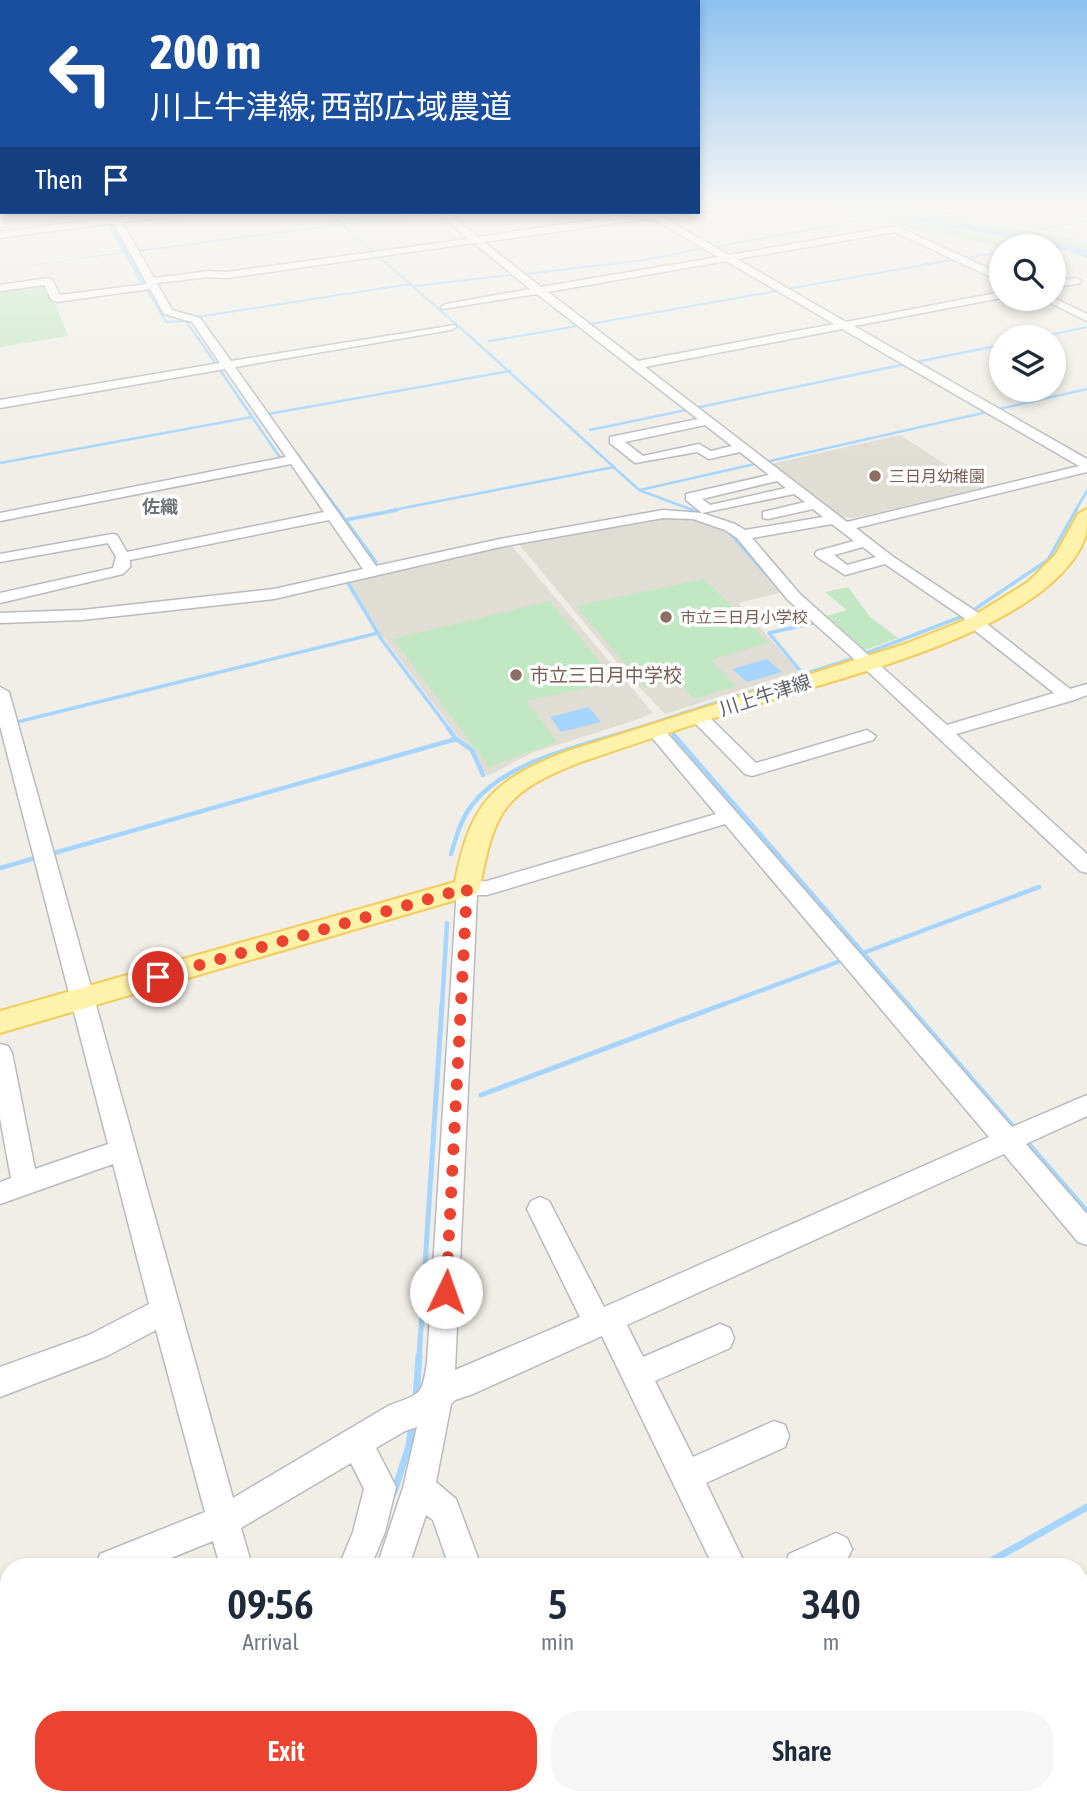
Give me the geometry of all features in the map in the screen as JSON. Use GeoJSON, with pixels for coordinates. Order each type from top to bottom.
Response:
{"type":"FeatureCollection","features":[{"type":"Feature","properties":{"kind":"main road","name":"川上牛津線"},"geometry":{"type":"LineString","coordinates":[[467,888],[482,823],[507,793],[531,776],[562,762],[1007,605],[1045,577],[1080,543],[1087,514]]}},
{"type":"Feature","properties":{"kind":"main road"},"geometry":{"type":"LineString","coordinates":[[0,1022],[467,888]]}},
{"type":"Feature","properties":{"kind":"street"},"geometry":{"type":"LineString","coordinates":[[51,288],[56,299],[127,288]]}},
{"type":"Feature","properties":{"kind":"street"},"geometry":{"type":"LineString","coordinates":[[150,288],[168,312],[196,320],[220,366],[293,460],[372,571]]}},
{"type":"Feature","properties":{"kind":"street"},"geometry":{"type":"LineString","coordinates":[[535,288],[887,559],[970,616],[1068,696]]}},
{"type":"Feature","properties":{"kind":"street"},"geometry":{"type":"LineString","coordinates":[[446,307],[562,288]]}},
{"type":"Feature","properties":{"kind":"street"},"geometry":{"type":"LineString","coordinates":[[785,288],[1087,466]]}},
{"type":"Feature","properties":{"kind":"street"},"geometry":{"type":"LineString","coordinates":[[636,365],[989,298]]}},
{"type":"Feature","properties":{"kind":"street"},"geometry":{"type":"LineString","coordinates":[[1066,308],[1087,318]]}},
{"type":"Feature","properties":{"kind":"street"},"geometry":{"type":"LineString","coordinates":[[0,404],[451,327]]}},
{"type":"Feature","properties":{"kind":"street"},"geometry":{"type":"LineString","coordinates":[[708,421],[615,440],[640,460],[699,448],[709,456],[743,448]]}},
{"type":"Feature","properties":{"kind":"street"},"geometry":{"type":"LineString","coordinates":[[0,517],[293,460]]}},
{"type":"Feature","properties":{"kind":"street"},"geometry":{"type":"LineString","coordinates":[[742,535],[841,523],[1087,466]]}},
{"type":"Feature","properties":{"kind":"street"},"geometry":{"type":"LineString","coordinates":[[780,476],[691,497],[707,510],[797,489]]}},
{"type":"Feature","properties":{"kind":"street"},"geometry":{"type":"LineString","coordinates":[[768,515],[817,504]]}},
{"type":"Feature","properties":{"kind":"street"},"geometry":{"type":"LineString","coordinates":[[0,618],[82,615],[264,596],[306,589],[372,571],[500,543],[671,513],[710,519],[742,535],[794,597],[1087,866]]}},
{"type":"Feature","properties":{"kind":"street"},"geometry":{"type":"LineString","coordinates":[[123,557],[332,515]]}},
{"type":"Feature","properties":{"kind":"street"},"geometry":{"type":"LineString","coordinates":[[0,558],[112,538],[123,557],[122,567],[118,571],[0,598]]}},
{"type":"Feature","properties":{"kind":"street"},"geometry":{"type":"LineString","coordinates":[[866,542],[822,554],[845,570],[887,559]]}},
{"type":"Feature","properties":{"kind":"street"},"geometry":{"type":"LineString","coordinates":[[944,732],[1087,690]]}},
{"type":"Feature","properties":{"kind":"street"},"geometry":{"type":"LineString","coordinates":[[0,692],[4,731],[82,999],[234,1558]]}},
{"type":"Feature","properties":{"kind":"street"},"geometry":{"type":"LineString","coordinates":[[698,716],[752,770],[867,736]]}},
{"type":"Feature","properties":{"kind":"street"},"geometry":{"type":"LineString","coordinates":[[655,730],[1019,1138],[1087,1233]]}},
{"type":"Feature","properties":{"kind":"street"},"geometry":{"type":"LineString","coordinates":[[396,1558],[419,1488],[420,1409],[447,1282],[467,888],[487,888],[730,816]]}},
{"type":"Feature","properties":{"kind":"street"},"geometry":{"type":"LineString","coordinates":[[0,1053],[25,1184]]}},
{"type":"Feature","properties":{"kind":"street"},"geometry":{"type":"LineString","coordinates":[[132,1558],[223,1521],[356,1442],[420,1409],[448,1386],[463,1384],[1019,1138],[1087,1105]]}},
{"type":"Feature","properties":{"kind":"street"},"geometry":{"type":"LineString","coordinates":[[0,1193],[123,1149]]}},
{"type":"Feature","properties":{"kind":"street"},"geometry":{"type":"LineString","coordinates":[[540,1209],[636,1374],[726,1558]]}},
{"type":"Feature","properties":{"kind":"street"},"geometry":{"type":"LineString","coordinates":[[0,1382],[97,1346],[165,1311]]}},
{"type":"Feature","properties":{"kind":"street"},"geometry":{"type":"LineString","coordinates":[[636,1374],[720,1338]]}},
{"type":"Feature","properties":{"kind":"street"},"geometry":{"type":"LineString","coordinates":[[686,1476],[774,1436]]}},
{"type":"Feature","properties":{"kind":"street"},"geometry":{"type":"LineString","coordinates":[[356,1442],[380,1487],[369,1532],[358,1558]]}},
{"type":"Feature","properties":{"kind":"street"},"geometry":{"type":"LineString","coordinates":[[419,1488],[445,1510],[462,1558]]}},
{"type":"Feature","properties":{"kind":"street"},"geometry":{"type":"LineString","coordinates":[[817,1558],[836,1549]]}},
{"type":"Feature","properties":{"kind":"shaded area","name":"三日月幼稚園"},"geometry":{"type":"Polygon","coordinates":[[[900,435],[983,488],[854,518],[841,517],[771,464],[900,435]]]}},
{"type":"Feature","properties":{"kind":"shaded area","name":"市立三日月小学校"},"geometry":{"type":"Polygon","coordinates":[[[673,516],[693,517],[713,523],[737,537],[783,592],[738,603],[799,671],[665,714],[631,679],[518,543],[673,516]]]}},
{"type":"Feature","properties":{"kind":"shaded area","name":"市立三日月中学校"},"geometry":{"type":"Polygon","coordinates":[[[510,544],[653,713],[532,753],[488,776],[383,637],[348,581],[510,544]]]}},
{"type":"Feature","properties":{"kind":"green space"},"geometry":{"type":"Polygon","coordinates":[[[49,288],[68,336],[0,347],[0,289],[49,288]]]}},
{"type":"Feature","properties":{"kind":"green space"},"geometry":{"type":"Polygon","coordinates":[[[704,579],[768,642],[711,660],[736,686],[694,699],[676,680],[646,688],[576,606],[704,579]]]}},
{"type":"Feature","properties":{"kind":"green space"},"geometry":{"type":"Polygon","coordinates":[[[848,587],[870,617],[898,638],[865,650],[827,616],[847,610],[825,592],[848,587]]]}},
{"type":"Feature","properties":{"kind":"green space"},"geometry":{"type":"Polygon","coordinates":[[[550,601],[616,682],[526,701],[557,742],[489,767],[393,639],[550,601]]]}},
{"type":"Feature","properties":{"kind":"water"},"geometry":{"type":"Polygon","coordinates":[[[767,659],[782,672],[747,682],[732,669],[767,659]]]}},
{"type":"Feature","properties":{"kind":"water"},"geometry":{"type":"Polygon","coordinates":[[[589,707],[601,722],[561,732],[550,717],[589,707]]]}},
{"type":"Feature","properties":{"kind":"waterway"},"geometry":{"type":"LineString","coordinates":[[146,288],[166,322],[186,321],[199,340]]}},
{"type":"Feature","properties":{"kind":"waterway"},"geometry":{"type":"LineString","coordinates":[[197,317],[383,288]]}},
{"type":"Feature","properties":{"kind":"waterway"},"geometry":{"type":"LineString","coordinates":[[415,288],[474,340]]}},
{"type":"Feature","properties":{"kind":"waterway"},"geometry":{"type":"LineString","coordinates":[[787,289],[792,288]]}},
{"type":"Feature","properties":{"kind":"waterway"},"geometry":{"type":"LineString","coordinates":[[590,324],[777,291]]}},
{"type":"Feature","properties":{"kind":"waterway"},"geometry":{"type":"LineString","coordinates":[[496,340],[577,326]]}},
{"type":"Feature","properties":{"kind":"waterway"},"geometry":{"type":"LineString","coordinates":[[1066,331],[1087,327]]}},
{"type":"Feature","properties":{"kind":"waterway"},"geometry":{"type":"LineString","coordinates":[[198,338],[281,459]]}},
{"type":"Feature","properties":{"kind":"waterway"},"geometry":{"type":"LineString","coordinates":[[472,338],[509,371]]}},
{"type":"Feature","properties":{"kind":"waterway"},"geometry":{"type":"LineString","coordinates":[[489,341],[506,338]]}},
{"type":"Feature","properties":{"kind":"waterway"},"geometry":{"type":"LineString","coordinates":[[916,362],[989,347]]}},
{"type":"Feature","properties":{"kind":"waterway"},"geometry":{"type":"LineString","coordinates":[[700,407],[906,364]]}},
{"type":"Feature","properties":{"kind":"waterway"},"geometry":{"type":"LineString","coordinates":[[268,414],[509,371]]}},
{"type":"Feature","properties":{"kind":"waterway"},"geometry":{"type":"LineString","coordinates":[[509,371],[614,467]]}},
{"type":"Feature","properties":{"kind":"waterway"},"geometry":{"type":"LineString","coordinates":[[999,409],[1087,389]]}},
{"type":"Feature","properties":{"kind":"waterway"},"geometry":{"type":"LineString","coordinates":[[590,430],[686,410]]}},
{"type":"Feature","properties":{"kind":"waterway"},"geometry":{"type":"LineString","coordinates":[[770,461],[987,412]]}},
{"type":"Feature","properties":{"kind":"waterway"},"geometry":{"type":"LineString","coordinates":[[0,463],[252,417]]}},
{"type":"Feature","properties":{"kind":"waterway"},"geometry":{"type":"LineString","coordinates":[[297,454],[339,511]]}},
{"type":"Feature","properties":{"kind":"waterway"},"geometry":{"type":"LineString","coordinates":[[640,490],[755,464]]}},
{"type":"Feature","properties":{"kind":"waterway"},"geometry":{"type":"LineString","coordinates":[[388,511],[614,467]]}},
{"type":"Feature","properties":{"kind":"waterway"},"geometry":{"type":"LineString","coordinates":[[614,467],[639,490],[695,511],[692,510]]}},
{"type":"Feature","properties":{"kind":"waterway"},"geometry":{"type":"LineString","coordinates":[[1075,511],[1087,491]]}},
{"type":"Feature","properties":{"kind":"waterway"},"geometry":{"type":"LineString","coordinates":[[338,510],[345,520]]}},
{"type":"Feature","properties":{"kind":"waterway"},"geometry":{"type":"LineString","coordinates":[[345,520],[397,510]]}},
{"type":"Feature","properties":{"kind":"waterway"},"geometry":{"type":"LineString","coordinates":[[635,729],[851,659],[966,615],[1048,560],[1076,510]]}},
{"type":"Feature","properties":{"kind":"waterway"},"geometry":{"type":"LineString","coordinates":[[345,520],[376,562]]}},
{"type":"Feature","properties":{"kind":"waterway"},"geometry":{"type":"LineString","coordinates":[[731,534],[785,595]]}},
{"type":"Feature","properties":{"kind":"waterway"},"geometry":{"type":"LineString","coordinates":[[348,583],[378,633]]}},
{"type":"Feature","properties":{"kind":"waterway"},"geometry":{"type":"LineString","coordinates":[[803,674],[769,633],[813,623],[804,614]]}},
{"type":"Feature","properties":{"kind":"waterway"},"geometry":{"type":"LineString","coordinates":[[17,722],[378,633]]}},
{"type":"Feature","properties":{"kind":"waterway"},"geometry":{"type":"LineString","coordinates":[[378,633],[449,729]]}},
{"type":"Feature","properties":{"kind":"waterway"},"geometry":{"type":"LineString","coordinates":[[448,728],[456,739]]}},
{"type":"Feature","properties":{"kind":"waterway"},"geometry":{"type":"LineString","coordinates":[[451,854],[468,810],[487,789],[505,776],[549,756],[640,728]]}},
{"type":"Feature","properties":{"kind":"waterway"},"geometry":{"type":"LineString","coordinates":[[674,735],[863,953]]}},
{"type":"Feature","properties":{"kind":"waterway"},"geometry":{"type":"LineString","coordinates":[[54,853],[456,739]]}},
{"type":"Feature","properties":{"kind":"waterway"},"geometry":{"type":"LineString","coordinates":[[456,739],[472,750],[483,775]]}},
{"type":"Feature","properties":{"kind":"waterway"},"geometry":{"type":"LineString","coordinates":[[0,868],[35,858]]}},
{"type":"Feature","properties":{"kind":"waterway"},"geometry":{"type":"LineString","coordinates":[[863,953],[1039,887]]}},
{"type":"Feature","properties":{"kind":"waterway"},"geometry":{"type":"LineString","coordinates":[[442,1006],[447,923]]}},
{"type":"Feature","properties":{"kind":"waterway"},"geometry":{"type":"LineString","coordinates":[[863,953],[909,1006]]}},
{"type":"Feature","properties":{"kind":"waterway"},"geometry":{"type":"LineString","coordinates":[[719,1006],[843,960]]}},
{"type":"Feature","properties":{"kind":"waterway"},"geometry":{"type":"LineString","coordinates":[[419,1358],[442,1004]]}},
{"type":"Feature","properties":{"kind":"waterway"},"geometry":{"type":"LineString","coordinates":[[481,1095],[724,1004]]}},
{"type":"Feature","properties":{"kind":"waterway"},"geometry":{"type":"LineString","coordinates":[[907,1004],[1017,1131]]}},
{"type":"Feature","properties":{"kind":"waterway"},"geometry":{"type":"LineString","coordinates":[[1025,1140],[1087,1211]]}},
{"type":"Feature","properties":{"kind":"waterway"},"geometry":{"type":"LineString","coordinates":[[416,1397],[419,1356]]}},
{"type":"Feature","properties":{"kind":"waterway"},"geometry":{"type":"LineString","coordinates":[[394,1492],[409,1446],[412,1423]]}},
{"type":"Feature","properties":{"kind":"waterway"},"geometry":{"type":"LineString","coordinates":[[996,1558],[1087,1507]]}},
{"type":"Feature","properties":{"kind":"place","name":"三日月幼稚園"},"geometry":{"type":"Point","coordinates":[875,476]}},
{"type":"Feature","properties":{"kind":"place","name":"市立三日月小学校"},"geometry":{"type":"Point","coordinates":[666,617]}},
{"type":"Feature","properties":{"kind":"place","name":"市立三日月中学校"},"geometry":{"type":"Point","coordinates":[516,675]}},
{"type":"Feature","properties":{"kind":"district","name":"佐織"},"geometry":{"type":"Point","coordinates":[160,507]}},
{"type":"Feature","properties":{"kind":"route"},"geometry":{"type":"LineString","coordinates":[[158,977],[467,888],[446,1292]]}}]}
